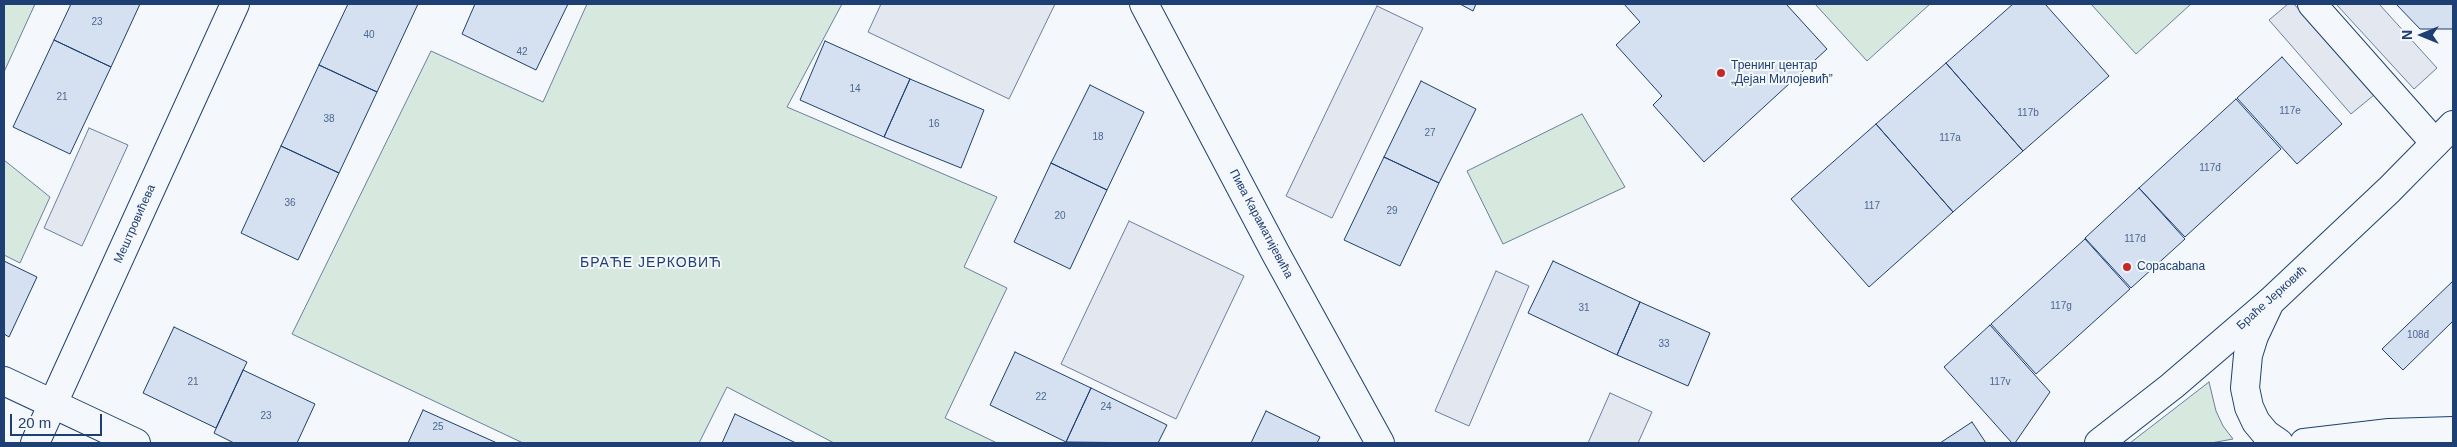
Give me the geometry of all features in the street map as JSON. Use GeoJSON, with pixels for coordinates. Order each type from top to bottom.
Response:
{"type":"FeatureCollection","features":[{"type":"Feature","properties":{"kind":"street","name":"Мештровићева"},"geometry":{"type":"LineString","coordinates":[[35,443],[235,4]]}},
{"type":"Feature","properties":{"kind":"street","name":"Пива Караматијевића"},"geometry":{"type":"LineString","coordinates":[[1144,4],[1276,254],[1380,443]]}},
{"type":"Feature","properties":{"kind":"street","name":"Браће Јерковић"},"geometry":{"type":"LineString","coordinates":[[2099,443],[2172,386],[2270,302],[2444,134],[2312,4]]}},
{"type":"Feature","properties":{"kind":"street"},"geometry":{"type":"LineString","coordinates":[[2270,302],[2254,336],[2248,355],[2245,388],[2249,407],[2256,422],[2266,434],[2279,443]]}},
{"type":"Feature","properties":{"kind":"street"},"geometry":{"type":"LineString","coordinates":[[4,381],[136,443]]}},
{"type":"Feature","properties":{"kind":"street"},"geometry":{"type":"LineString","coordinates":[[2304,443],[2389,433],[2453,431]]}},
{"type":"Feature","properties":{"kind":"shaded area"},"geometry":{"type":"Polygon","coordinates":[[[4,4],[35,4],[4,72],[4,4]]]}},
{"type":"Feature","properties":{"kind":"shaded area"},"geometry":{"type":"Polygon","coordinates":[[[587,4],[842,4],[787,107],[997,197],[964,267],[1007,288],[945,418],[997,443],[834,443],[727,387],[699,443],[523,443],[292,334],[431,51],[543,102],[587,4]]]}},
{"type":"Feature","properties":{"kind":"shaded area"},"geometry":{"type":"Polygon","coordinates":[[[881,4],[1055,4],[1009,99],[868,32],[881,4]]]}},
{"type":"Feature","properties":{"kind":"shaded area"},"geometry":{"type":"Polygon","coordinates":[[[1815,4],[1930,4],[1867,61],[1815,4]]]}},
{"type":"Feature","properties":{"kind":"shaded area"},"geometry":{"type":"Polygon","coordinates":[[[2091,4],[2191,4],[2136,54],[2091,4]]]}},
{"type":"Feature","properties":{"kind":"shaded area"},"geometry":{"type":"Polygon","coordinates":[[[2288,4],[2294,4],[2374,95],[2351,114],[2269,20],[2288,4]]]}},
{"type":"Feature","properties":{"kind":"shaded area"},"geometry":{"type":"Polygon","coordinates":[[[2336,4],[2379,4],[2437,68],[2414,89],[2336,4]]]}},
{"type":"Feature","properties":{"kind":"shaded area"},"geometry":{"type":"Polygon","coordinates":[[[1377,6],[1423,28],[1332,218],[1286,196],[1377,6]]]}},
{"type":"Feature","properties":{"kind":"shaded area"},"geometry":{"type":"Polygon","coordinates":[[[1582,114],[1625,187],[1503,244],[1467,171],[1582,114]]]}},
{"type":"Feature","properties":{"kind":"shaded area"},"geometry":{"type":"Polygon","coordinates":[[[89,128],[128,145],[82,246],[44,228],[89,128]]]}},
{"type":"Feature","properties":{"kind":"shaded area"},"geometry":{"type":"Polygon","coordinates":[[[4,160],[50,197],[20,263],[4,255],[4,160]]]}},
{"type":"Feature","properties":{"kind":"shaded area"},"geometry":{"type":"Polygon","coordinates":[[[1129,221],[1244,276],[1176,419],[1061,364],[1129,221]]]}},
{"type":"Feature","properties":{"kind":"shaded area"},"geometry":{"type":"Polygon","coordinates":[[[1496,271],[1529,286],[1469,426],[1435,411],[1496,271]]]}},
{"type":"Feature","properties":{"kind":"shaded area"},"geometry":{"type":"Polygon","coordinates":[[[2209,382],[2216,411],[2223,426],[2233,439],[2211,443],[2130,443],[2209,382]]]}},
{"type":"Feature","properties":{"kind":"shaded area"},"geometry":{"type":"Polygon","coordinates":[[[1610,393],[1652,412],[1638,443],[1588,443],[1610,393]]]}},
{"type":"Feature","properties":{"kind":"building"},"geometry":{"type":"Polygon","coordinates":[[[71,4],[140,4],[111,67],[54,40],[71,4]]]}},
{"type":"Feature","properties":{"kind":"building"},"geometry":{"type":"Polygon","coordinates":[[[348,4],[418,4],[377,92],[319,65],[348,4]]]}},
{"type":"Feature","properties":{"kind":"building"},"geometry":{"type":"Polygon","coordinates":[[[475,4],[568,4],[536,70],[462,34],[475,4]]]}},
{"type":"Feature","properties":{"kind":"building"},"geometry":{"type":"Polygon","coordinates":[[[1460,4],[1476,4],[1473,11],[1460,4]]]}},
{"type":"Feature","properties":{"kind":"building","name":"Тренинг центар „Дејан Милојевић”"},"geometry":{"type":"Polygon","coordinates":[[[1624,4],[1786,4],[1827,49],[1704,162],[1653,105],[1662,96],[1616,45],[1640,22],[1624,4]]]}},
{"type":"Feature","properties":{"kind":"building"},"geometry":{"type":"Polygon","coordinates":[[[2013,4],[2045,4],[2109,76],[2023,151],[1946,63],[2013,4]]]}},
{"type":"Feature","properties":{"kind":"building"},"geometry":{"type":"Polygon","coordinates":[[[2396,4],[2453,4],[2453,29],[2420,29],[2396,4]]]}},
{"type":"Feature","properties":{"kind":"building"},"geometry":{"type":"Polygon","coordinates":[[[54,40],[111,67],[70,154],[13,127],[54,40]]]}},
{"type":"Feature","properties":{"kind":"building"},"geometry":{"type":"Polygon","coordinates":[[[825,41],[910,79],[884,137],[800,100],[825,41]]]}},
{"type":"Feature","properties":{"kind":"building"},"geometry":{"type":"Polygon","coordinates":[[[2282,57],[2342,124],[2297,164],[2237,98],[2282,57]]]}},
{"type":"Feature","properties":{"kind":"building"},"geometry":{"type":"Polygon","coordinates":[[[1946,63],[2023,151],[1953,212],[1876,124],[1946,63]]]}},
{"type":"Feature","properties":{"kind":"building"},"geometry":{"type":"Polygon","coordinates":[[[319,65],[377,92],[339,173],[281,146],[319,65]]]}},
{"type":"Feature","properties":{"kind":"building"},"geometry":{"type":"Polygon","coordinates":[[[910,79],[984,110],[961,168],[884,137],[910,79]]]}},
{"type":"Feature","properties":{"kind":"building"},"geometry":{"type":"Polygon","coordinates":[[[1421,81],[1476,109],[1439,183],[1384,157],[1421,81]]]}},
{"type":"Feature","properties":{"kind":"building"},"geometry":{"type":"Polygon","coordinates":[[[1090,85],[1144,112],[1107,190],[1051,163],[1090,85]]]}},
{"type":"Feature","properties":{"kind":"building"},"geometry":{"type":"Polygon","coordinates":[[[2236,99],[2281,149],[2185,237],[2139,188],[2236,99]]]}},
{"type":"Feature","properties":{"kind":"building"},"geometry":{"type":"Polygon","coordinates":[[[1876,124],[1953,212],[1869,287],[1791,199],[1876,124]]]}},
{"type":"Feature","properties":{"kind":"building"},"geometry":{"type":"Polygon","coordinates":[[[281,146],[339,173],[298,260],[241,233],[281,146]]]}},
{"type":"Feature","properties":{"kind":"building"},"geometry":{"type":"Polygon","coordinates":[[[1384,157],[1439,183],[1400,266],[1344,240],[1384,157]]]}},
{"type":"Feature","properties":{"kind":"building"},"geometry":{"type":"Polygon","coordinates":[[[1051,163],[1107,190],[1070,269],[1014,242],[1051,163]]]}},
{"type":"Feature","properties":{"kind":"building"},"geometry":{"type":"Polygon","coordinates":[[[2139,188],[2185,239],[2131,288],[2085,238],[2139,188]]]}},
{"type":"Feature","properties":{"kind":"building"},"geometry":{"type":"Polygon","coordinates":[[[2085,239],[2130,289],[2036,374],[1991,324],[2085,239]]]}},
{"type":"Feature","properties":{"kind":"building"},"geometry":{"type":"Polygon","coordinates":[[[4,261],[37,277],[9,337],[4,334],[4,261]]]}},
{"type":"Feature","properties":{"kind":"building"},"geometry":{"type":"Polygon","coordinates":[[[1553,261],[1640,302],[1617,355],[1528,313],[1553,261]]]}},
{"type":"Feature","properties":{"kind":"building"},"geometry":{"type":"Polygon","coordinates":[[[2453,281],[2453,321],[2403,370],[2382,349],[2453,281]]]}},
{"type":"Feature","properties":{"kind":"building"},"geometry":{"type":"Polygon","coordinates":[[[1640,302],[1710,333],[1688,386],[1617,355],[1640,302]]]}},
{"type":"Feature","properties":{"kind":"building"},"geometry":{"type":"Polygon","coordinates":[[[1990,325],[2050,392],[2015,443],[2012,443],[1944,367],[1990,325]]]}},
{"type":"Feature","properties":{"kind":"building"},"geometry":{"type":"Polygon","coordinates":[[[174,327],[247,362],[216,428],[143,393],[174,327]]]}},
{"type":"Feature","properties":{"kind":"building"},"geometry":{"type":"Polygon","coordinates":[[[1015,352],[1091,388],[1066,442],[990,405],[1015,352]]]}},
{"type":"Feature","properties":{"kind":"building"},"geometry":{"type":"Polygon","coordinates":[[[243,370],[315,404],[297,443],[234,443],[214,433],[243,370]]]}},
{"type":"Feature","properties":{"kind":"building"},"geometry":{"type":"Polygon","coordinates":[[[1091,388],[1167,425],[1158,443],[1066,442],[1091,388]]]}},
{"type":"Feature","properties":{"kind":"building"},"geometry":{"type":"Polygon","coordinates":[[[423,410],[497,443],[408,443],[423,410]]]}},
{"type":"Feature","properties":{"kind":"building"},"geometry":{"type":"Polygon","coordinates":[[[1266,411],[1320,437],[1317,443],[1251,443],[1266,411]]]}},
{"type":"Feature","properties":{"kind":"building"},"geometry":{"type":"Polygon","coordinates":[[[735,414],[796,443],[722,443],[735,414]]]}},
{"type":"Feature","properties":{"kind":"building"},"geometry":{"type":"Polygon","coordinates":[[[1972,422],[1986,443],[1940,443],[1972,422]]]}},
{"type":"Feature","properties":{"kind":"place","name":"Тренинг центар „Дејан Милојевић”"},"geometry":{"type":"Point","coordinates":[1721,73]}},
{"type":"Feature","properties":{"kind":"place","name":"Copacabana"},"geometry":{"type":"Point","coordinates":[2127,267]}},
{"type":"Feature","properties":{"kind":"district","name":"БРАЋЕ ЈЕРКОВИЋ"},"geometry":{"type":"Point","coordinates":[651,263]}}]}
